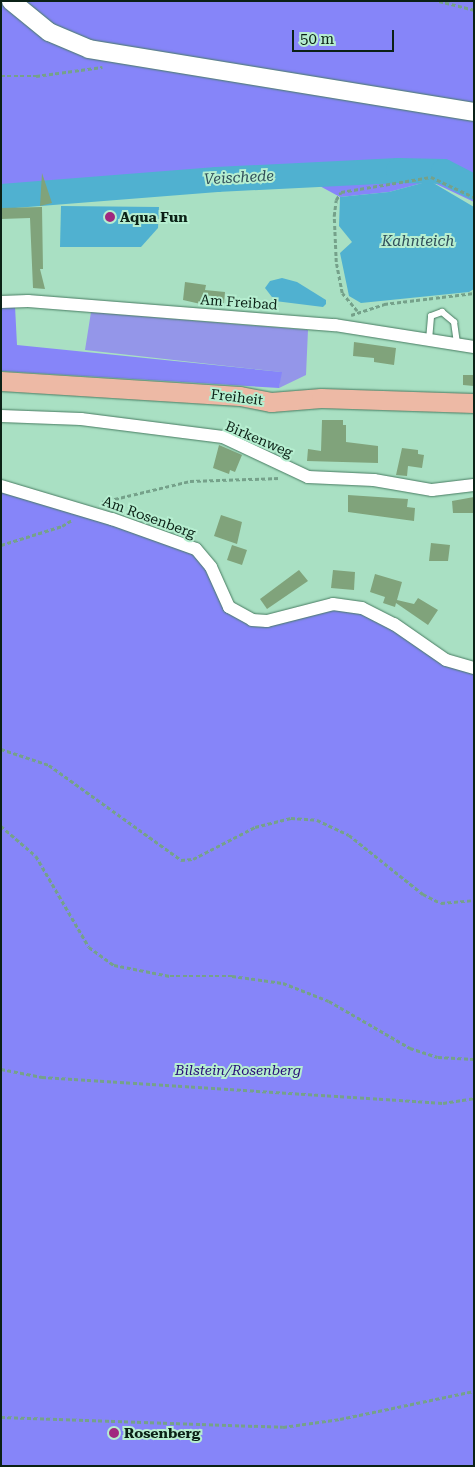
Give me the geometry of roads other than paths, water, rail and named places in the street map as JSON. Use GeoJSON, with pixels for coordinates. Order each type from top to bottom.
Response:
{"type":"FeatureCollection","features":[{"type":"Feature","properties":{"kind":"main road"},"geometry":{"type":"LineString","coordinates":[[11,1],[49,32],[88,49],[124,57],[306,83],[474,112]]}},
{"type":"Feature","properties":{"kind":"main road","name":"Freiheit"},"geometry":{"type":"LineString","coordinates":[[1,381],[240,396],[271,402],[322,398],[474,403]]}},
{"type":"Feature","properties":{"kind":"street","name":"Am Freibad"},"geometry":{"type":"LineString","coordinates":[[1,302],[28,301],[335,325],[474,347]]}},
{"type":"Feature","properties":{"kind":"street","name":"Birkenweg"},"geometry":{"type":"LineString","coordinates":[[1,416],[81,419],[223,437],[308,477],[374,480],[432,490],[474,485]]}},
{"type":"Feature","properties":{"kind":"street","name":"Am Rosenberg"},"geometry":{"type":"LineString","coordinates":[[1,486],[86,511],[196,549],[211,567],[229,607],[252,620],[267,621],[333,604],[362,608],[394,624],[446,660],[474,668]]}},
{"type":"Feature","properties":{"kind":"lane"},"geometry":{"type":"LineString","coordinates":[[429,340],[431,316],[442,312],[454,322],[457,344]]}},
{"type":"Feature","properties":{"kind":"water","name":"Kahnteich"},"geometry":{"type":"Polygon","coordinates":[[[430,181],[474,207],[474,289],[469,292],[361,303],[349,296],[340,253],[352,242],[339,226],[340,197],[389,192],[430,181]]]}},
{"type":"Feature","properties":{"kind":"water","name":"Aqua Fun"},"geometry":{"type":"Polygon","coordinates":[[[61,206],[159,207],[158,228],[141,247],[60,247],[61,206]]]}},
{"type":"Feature","properties":{"kind":"water"},"geometry":{"type":"Polygon","coordinates":[[[282,278],[297,282],[326,300],[326,304],[323,307],[275,301],[265,288],[270,281],[282,278]]]}},
{"type":"Feature","properties":{"kind":"waterway","name":"Veischede"},"geometry":{"type":"LineString","coordinates":[[1,196],[216,179],[398,170],[443,171],[474,187]]}},
{"type":"Feature","properties":{"kind":"place","name":"Aqua Fun"},"geometry":{"type":"Point","coordinates":[110,217]}},
{"type":"Feature","properties":{"kind":"place","name":"Rosenberg"},"geometry":{"type":"Point","coordinates":[114,1433]}},
{"type":"Feature","properties":{"kind":"park label","name":"Bilstein/Rosenberg"},"geometry":{"type":"Point","coordinates":[238,1070]}}]}
